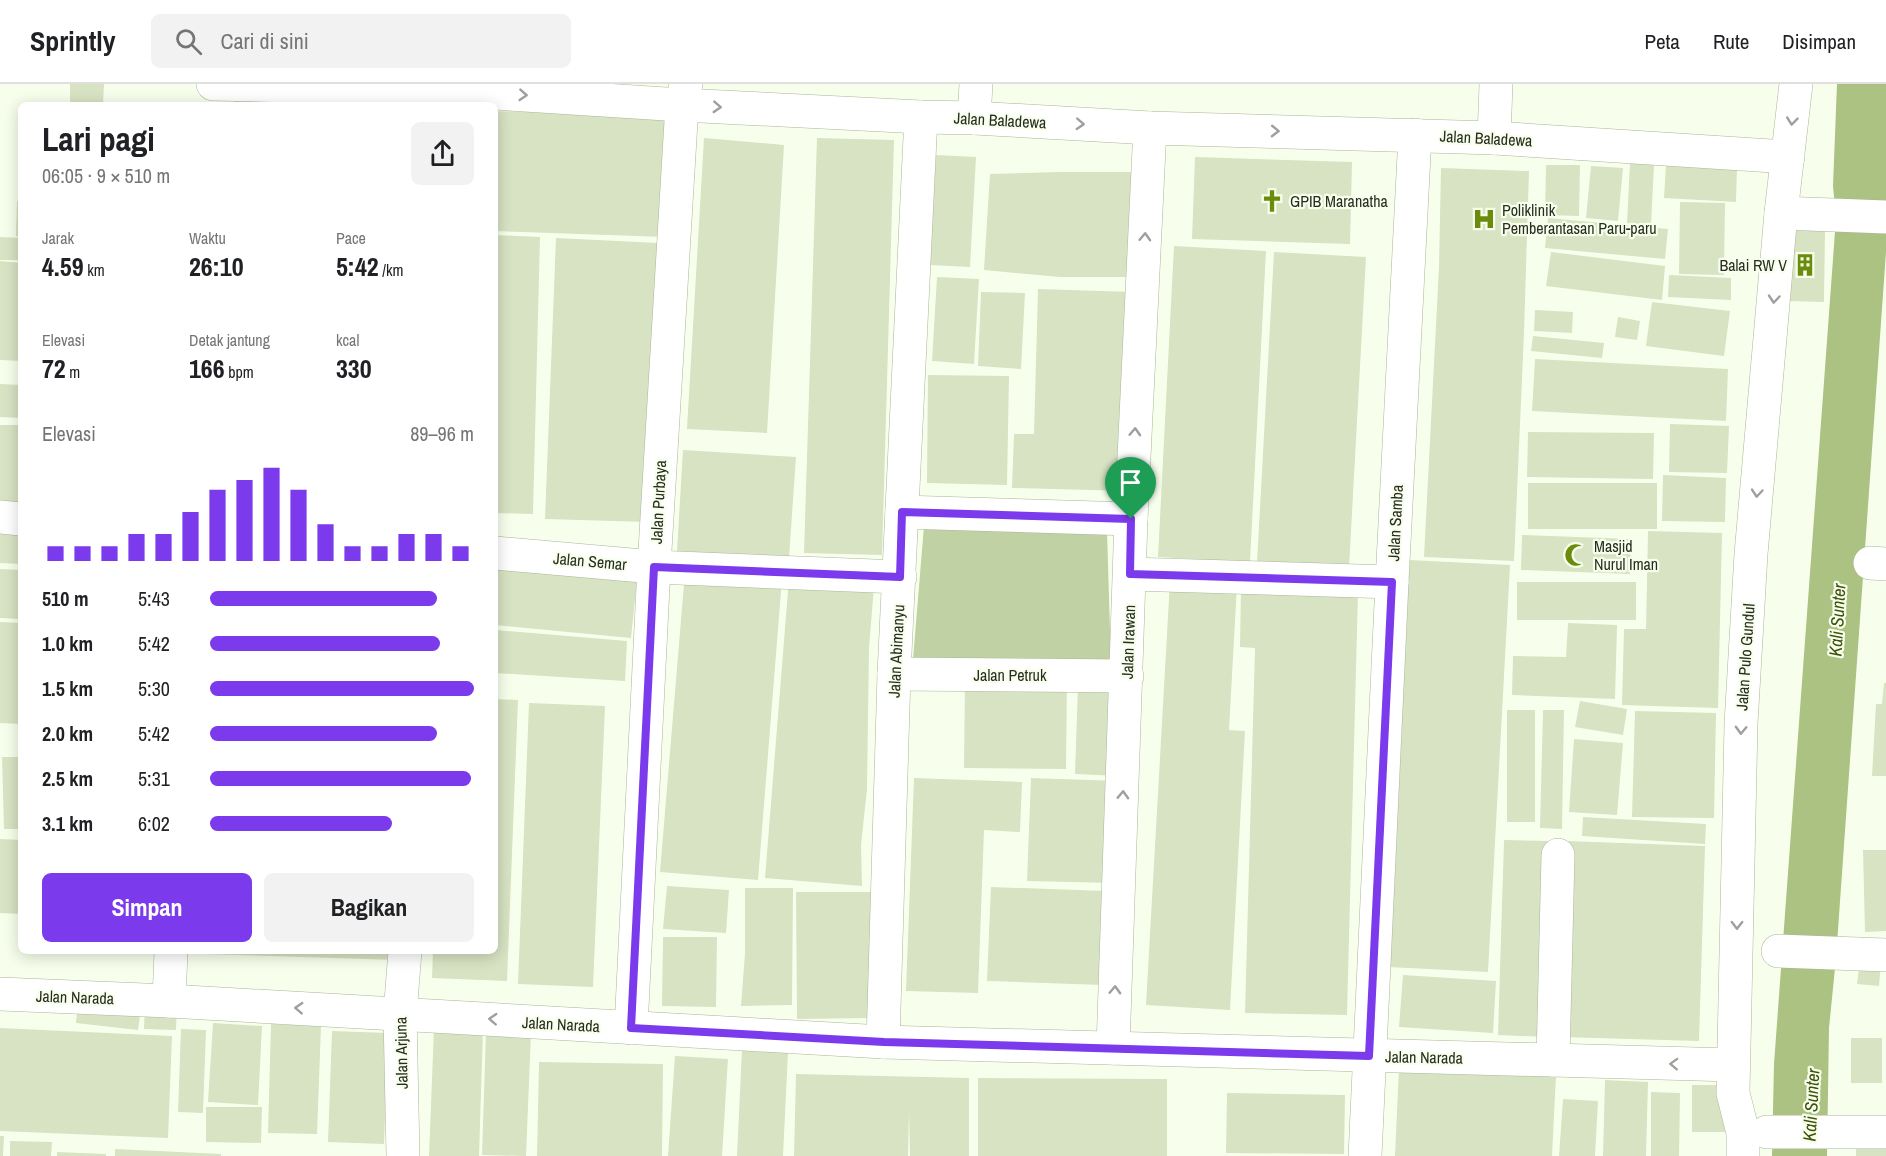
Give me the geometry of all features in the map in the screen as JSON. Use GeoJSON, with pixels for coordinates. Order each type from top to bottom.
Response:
{"type":"FeatureCollection","features":[{"type":"Feature","properties":{"kind":"street"},"geometry":{"type":"LineString","coordinates":[[206,102],[207,84]]}},
{"type":"Feature","properties":{"kind":"street","name":"Jalan Baladewa"},"geometry":{"type":"LineString","coordinates":[[213,84],[448,98],[684,92],[921,117],[975,102],[1150,128],[1494,138],[1788,157]]}},
{"type":"Feature","properties":{"kind":"street"},"geometry":{"type":"LineString","coordinates":[[1494,138],[1496,84]]}},
{"type":"Feature","properties":{"kind":"street","name":"Jalan Pulo Gundul"},"geometry":{"type":"LineString","coordinates":[[1743,1156],[1743,1133],[1733,1093],[1741,713],[1751,554],[1792,214],[1788,157],[1796,84]]}},
{"type":"Feature","properties":{"kind":"street","name":"Jalan Purbaya"},"geometry":{"type":"LineString","coordinates":[[631,1028],[654,567],[684,92]]}},
{"type":"Feature","properties":{"kind":"street","name":"Jalan Abimanyu"},"geometry":{"type":"LineString","coordinates":[[884,1042],[894,674],[921,117]]}},
{"type":"Feature","properties":{"kind":"street","name":"Jalan Irawan"},"geometry":{"type":"LineString","coordinates":[[1113,1048],[1131,519],[1150,128]]}},
{"type":"Feature","properties":{"kind":"street","name":"Jalan Samba"},"geometry":{"type":"LineString","coordinates":[[1365,1156],[1415,135]]}},
{"type":"Feature","properties":{"kind":"street"},"geometry":{"type":"LineString","coordinates":[[1792,214],[1886,217]]}},
{"type":"Feature","properties":{"kind":"street"},"geometry":{"type":"LineString","coordinates":[[902,512],[1131,519]]}},
{"type":"Feature","properties":{"kind":"street"},"geometry":{"type":"LineString","coordinates":[[0,518],[18,519]]}},
{"type":"Feature","properties":{"kind":"street","name":"Jalan Semar"},"geometry":{"type":"LineString","coordinates":[[498,553],[654,567],[900,577]]}},
{"type":"Feature","properties":{"kind":"street"},"geometry":{"type":"LineString","coordinates":[[1130,574],[1392,582]]}},
{"type":"Feature","properties":{"kind":"street","name":"Jalan Petruk"},"geometry":{"type":"LineString","coordinates":[[894,674],[1127,675]]}},
{"type":"Feature","properties":{"kind":"street"},"geometry":{"type":"LineString","coordinates":[[1552,1060],[1558,855]]}},
{"type":"Feature","properties":{"kind":"street"},"geometry":{"type":"LineString","coordinates":[[1778,951],[1886,955]]}},
{"type":"Feature","properties":{"kind":"street"},"geometry":{"type":"LineString","coordinates":[[169,1001],[171,954]]}},
{"type":"Feature","properties":{"kind":"street","name":"Jalan Arjuna"},"geometry":{"type":"LineString","coordinates":[[403,1156],[400,1014],[405,954]]}},
{"type":"Feature","properties":{"kind":"street","name":"Jalan Narada"},"geometry":{"type":"LineString","coordinates":[[0,994],[169,1001],[884,1042],[1733,1065]]}},
{"type":"Feature","properties":{"kind":"street"},"geometry":{"type":"LineString","coordinates":[[1767,1132],[1886,1132]]}},
{"type":"Feature","properties":{"kind":"shaded area"},"geometry":{"type":"Polygon","coordinates":[[[924,526],[1107,531],[1111,662],[913,659],[924,526]]]}},
{"type":"Feature","properties":{"kind":"water","name":"Kali Sunter"},"geometry":{"type":"Polygon","coordinates":[[[1837,84],[1886,84],[1886,252],[1836,958],[1829,1028],[1827,1156],[1772,1156],[1774,1064],[1836,218],[1833,186],[1837,84]]]}},
{"type":"Feature","properties":{"kind":"building"},"geometry":{"type":"Polygon","coordinates":[[[70,84],[104,84],[103,102],[70,102],[70,84]]]}},
{"type":"Feature","properties":{"kind":"building"},"geometry":{"type":"Polygon","coordinates":[[[234,100],[268,102],[234,102],[234,100]]]}},
{"type":"Feature","properties":{"kind":"building"},"geometry":{"type":"Polygon","coordinates":[[[498,111],[669,116],[665,237],[498,231],[498,111]]]}},
{"type":"Feature","properties":{"kind":"building"},"geometry":{"type":"Polygon","coordinates":[[[704,138],[784,145],[767,433],[687,429],[704,138]]]}},
{"type":"Feature","properties":{"kind":"building"},"geometry":{"type":"Polygon","coordinates":[[[817,138],[894,140],[882,555],[804,553],[817,138]]]}},
{"type":"Feature","properties":{"kind":"building"},"geometry":{"type":"Polygon","coordinates":[[[936,155],[976,157],[970,267],[929,265],[936,155]]]}},
{"type":"Feature","properties":{"kind":"building","name":"GPIB Maranatha"},"geometry":{"type":"Polygon","coordinates":[[[1195,157],[1352,162],[1350,244],[1192,239],[1195,157]]]}},
{"type":"Feature","properties":{"kind":"building"},"geometry":{"type":"Polygon","coordinates":[[[1630,163],[1654,165],[1651,225],[1627,223],[1630,163]]]}},
{"type":"Feature","properties":{"kind":"building"},"geometry":{"type":"Polygon","coordinates":[[[1546,165],[1580,165],[1579,216],[1545,215],[1546,165]]]}},
{"type":"Feature","properties":{"kind":"building"},"geometry":{"type":"Polygon","coordinates":[[[1666,165],[1737,168],[1736,202],[1664,198],[1666,165]]]}},
{"type":"Feature","properties":{"kind":"building"},"geometry":{"type":"Polygon","coordinates":[[[1591,166],[1623,168],[1618,221],[1586,218],[1591,166]]]}},
{"type":"Feature","properties":{"kind":"building"},"geometry":{"type":"Polygon","coordinates":[[[1441,168],[1529,171],[1514,561],[1424,557],[1439,267],[1441,168]]]}},
{"type":"Feature","properties":{"kind":"building"},"geometry":{"type":"Polygon","coordinates":[[[1135,172],[1135,277],[1060,277],[984,270],[990,174],[1135,172]]]}},
{"type":"Feature","properties":{"kind":"building"},"geometry":{"type":"Polygon","coordinates":[[[17,201],[18,201],[18,236],[16,236],[17,201]]]}},
{"type":"Feature","properties":{"kind":"building"},"geometry":{"type":"Polygon","coordinates":[[[1680,202],[1725,203],[1724,275],[1679,274],[1680,202]]]}},
{"type":"Feature","properties":{"kind":"building"},"geometry":{"type":"Polygon","coordinates":[[[1548,218],[1668,229],[1665,259],[1545,248],[1548,218]]]}},
{"type":"Feature","properties":{"kind":"building","name":"Balai RW V"},"geometry":{"type":"Polygon","coordinates":[[[1786,228],[1825,228],[1824,302],[1784,301],[1786,228]]]}},
{"type":"Feature","properties":{"kind":"building"},"geometry":{"type":"Polygon","coordinates":[[[498,235],[540,237],[533,514],[498,513],[498,235]]]}},
{"type":"Feature","properties":{"kind":"building"},"geometry":{"type":"Polygon","coordinates":[[[0,237],[18,238],[18,260],[0,260],[0,237]]]}},
{"type":"Feature","properties":{"kind":"building"},"geometry":{"type":"Polygon","coordinates":[[[556,238],[658,243],[648,522],[545,519],[556,238]]]}},
{"type":"Feature","properties":{"kind":"building"},"geometry":{"type":"Polygon","coordinates":[[[1174,246],[1266,251],[1250,562],[1158,557],[1174,246]]]}},
{"type":"Feature","properties":{"kind":"building"},"geometry":{"type":"Polygon","coordinates":[[[1274,252],[1366,257],[1349,568],[1257,563],[1274,252]]]}},
{"type":"Feature","properties":{"kind":"building"},"geometry":{"type":"Polygon","coordinates":[[[1551,252],[1665,266],[1662,300],[1546,286],[1551,252]]]}},
{"type":"Feature","properties":{"kind":"building"},"geometry":{"type":"Polygon","coordinates":[[[0,261],[18,263],[18,361],[0,360],[0,261]]]}},
{"type":"Feature","properties":{"kind":"building"},"geometry":{"type":"Polygon","coordinates":[[[1669,275],[1731,278],[1731,300],[1668,297],[1669,275]]]}},
{"type":"Feature","properties":{"kind":"building"},"geometry":{"type":"Polygon","coordinates":[[[937,277],[979,279],[974,364],[932,361],[937,277]]]}},
{"type":"Feature","properties":{"kind":"building"},"geometry":{"type":"Polygon","coordinates":[[[1038,289],[1134,292],[1128,491],[1012,488],[1014,434],[1034,434],[1038,289]]]}},
{"type":"Feature","properties":{"kind":"building"},"geometry":{"type":"Polygon","coordinates":[[[981,292],[1025,293],[1021,369],[978,366],[981,292]]]}},
{"type":"Feature","properties":{"kind":"building"},"geometry":{"type":"Polygon","coordinates":[[[1652,302],[1730,311],[1724,356],[1646,346],[1652,302]]]}},
{"type":"Feature","properties":{"kind":"building"},"geometry":{"type":"Polygon","coordinates":[[[1535,310],[1573,312],[1572,333],[1534,331],[1535,310]]]}},
{"type":"Feature","properties":{"kind":"building"},"geometry":{"type":"Polygon","coordinates":[[[1618,317],[1640,321],[1637,340],[1615,337],[1618,317]]]}},
{"type":"Feature","properties":{"kind":"building"},"geometry":{"type":"Polygon","coordinates":[[[1533,336],[1604,343],[1602,358],[1531,351],[1533,336]]]}},
{"type":"Feature","properties":{"kind":"building"},"geometry":{"type":"Polygon","coordinates":[[[1535,359],[1728,369],[1726,421],[1532,411],[1535,359]]]}},
{"type":"Feature","properties":{"kind":"building"},"geometry":{"type":"Polygon","coordinates":[[[928,375],[1009,376],[1007,485],[927,483],[928,375]]]}},
{"type":"Feature","properties":{"kind":"building"},"geometry":{"type":"Polygon","coordinates":[[[0,384],[18,385],[18,418],[0,417],[0,384]]]}},
{"type":"Feature","properties":{"kind":"building"},"geometry":{"type":"Polygon","coordinates":[[[1670,424],[1729,426],[1727,473],[1669,472],[1670,424]]]}},
{"type":"Feature","properties":{"kind":"building"},"geometry":{"type":"Polygon","coordinates":[[[0,425],[18,425],[18,503],[0,503],[0,425]]]}},
{"type":"Feature","properties":{"kind":"building"},"geometry":{"type":"Polygon","coordinates":[[[1528,432],[1654,433],[1653,479],[1527,477],[1528,432]]]}},
{"type":"Feature","properties":{"kind":"building"},"geometry":{"type":"Polygon","coordinates":[[[683,450],[796,457],[789,558],[677,551],[683,450]]]}},
{"type":"Feature","properties":{"kind":"building"},"geometry":{"type":"Polygon","coordinates":[[[1663,475],[1726,478],[1725,522],[1662,521],[1663,475]]]}},
{"type":"Feature","properties":{"kind":"building"},"geometry":{"type":"Polygon","coordinates":[[[1528,483],[1657,483],[1657,529],[1528,529],[1528,483]]]}},
{"type":"Feature","properties":{"kind":"building"},"geometry":{"type":"Polygon","coordinates":[[[0,525],[18,526],[18,564],[0,563],[0,525]]]}},
{"type":"Feature","properties":{"kind":"building"},"geometry":{"type":"Polygon","coordinates":[[[1648,531],[1722,533],[1718,708],[1622,705],[1624,629],[1646,629],[1648,531]]]}},
{"type":"Feature","properties":{"kind":"building","name":"Masjid Nurul Iman"},"geometry":{"type":"Polygon","coordinates":[[[1522,535],[1631,539],[1630,574],[1521,570],[1522,535]]]}},
{"type":"Feature","properties":{"kind":"building"},"geometry":{"type":"Polygon","coordinates":[[[1409,560],[1510,565],[1488,972],[1388,967],[1409,560]]]}},
{"type":"Feature","properties":{"kind":"building"},"geometry":{"type":"Polygon","coordinates":[[[498,566],[637,579],[631,638],[498,625],[498,566]]]}},
{"type":"Feature","properties":{"kind":"building"},"geometry":{"type":"Polygon","coordinates":[[[0,569],[18,570],[18,619],[0,618],[0,569]]]}},
{"type":"Feature","properties":{"kind":"building"},"geometry":{"type":"Polygon","coordinates":[[[685,572],[782,579],[758,880],[660,872],[685,572]]]}},
{"type":"Feature","properties":{"kind":"building"},"geometry":{"type":"Polygon","coordinates":[[[789,578],[874,586],[869,648],[867,789],[861,845],[862,886],[765,878],[789,578]]]}},
{"type":"Feature","properties":{"kind":"building"},"geometry":{"type":"Polygon","coordinates":[[[1170,581],[1237,585],[1229,730],[1245,731],[1230,1010],[1146,1005],[1170,581]]]}},
{"type":"Feature","properties":{"kind":"building"},"geometry":{"type":"Polygon","coordinates":[[[1517,582],[1636,582],[1636,620],[1517,620],[1517,582]]]}},
{"type":"Feature","properties":{"kind":"building"},"geometry":{"type":"Polygon","coordinates":[[[1241,589],[1358,592],[1347,1015],[1245,1013],[1255,648],[1240,647],[1241,589]]]}},
{"type":"Feature","properties":{"kind":"building"},"geometry":{"type":"Polygon","coordinates":[[[0,622],[18,623],[18,724],[0,723],[0,622]]]}},
{"type":"Feature","properties":{"kind":"building"},"geometry":{"type":"Polygon","coordinates":[[[1568,623],[1617,625],[1615,699],[1512,695],[1513,656],[1566,657],[1568,623]]]}},
{"type":"Feature","properties":{"kind":"building"},"geometry":{"type":"Polygon","coordinates":[[[498,630],[627,641],[625,681],[498,673],[498,630]]]}},
{"type":"Feature","properties":{"kind":"building"},"geometry":{"type":"Polygon","coordinates":[[[965,679],[1067,680],[1066,769],[964,768],[965,679]]]}},
{"type":"Feature","properties":{"kind":"building"},"geometry":{"type":"Polygon","coordinates":[[[1884,683],[1886,683],[1886,776],[1872,776],[1876,704],[1882,704],[1884,683]]]}},
{"type":"Feature","properties":{"kind":"building"},"geometry":{"type":"Polygon","coordinates":[[[1078,685],[1123,687],[1120,776],[1075,774],[1078,685]]]}},
{"type":"Feature","properties":{"kind":"building"},"geometry":{"type":"Polygon","coordinates":[[[498,699],[518,700],[507,981],[432,978],[433,954],[498,954],[498,699]]]}},
{"type":"Feature","properties":{"kind":"building"},"geometry":{"type":"Polygon","coordinates":[[[1580,701],[1627,709],[1623,735],[1575,727],[1580,701]]]}},
{"type":"Feature","properties":{"kind":"building"},"geometry":{"type":"Polygon","coordinates":[[[529,703],[605,706],[593,987],[518,984],[529,703]]]}},
{"type":"Feature","properties":{"kind":"building"},"geometry":{"type":"Polygon","coordinates":[[[1507,710],[1535,710],[1535,822],[1507,822],[1507,710]]]}},
{"type":"Feature","properties":{"kind":"building"},"geometry":{"type":"Polygon","coordinates":[[[1543,710],[1564,710],[1562,829],[1540,828],[1543,710]]]}},
{"type":"Feature","properties":{"kind":"building"},"geometry":{"type":"Polygon","coordinates":[[[1635,711],[1716,713],[1714,818],[1632,817],[1635,711]]]}},
{"type":"Feature","properties":{"kind":"building"},"geometry":{"type":"Polygon","coordinates":[[[1574,739],[1623,743],[1617,815],[1569,812],[1574,739]]]}},
{"type":"Feature","properties":{"kind":"building"},"geometry":{"type":"Polygon","coordinates":[[[2,757],[18,757],[18,829],[4,829],[2,757]]]}},
{"type":"Feature","properties":{"kind":"building"},"geometry":{"type":"Polygon","coordinates":[[[914,778],[1022,782],[1020,832],[984,830],[978,993],[906,991],[914,778]]]}},
{"type":"Feature","properties":{"kind":"building"},"geometry":{"type":"Polygon","coordinates":[[[1031,778],[1119,781],[1116,883],[1027,881],[1031,778]]]}},
{"type":"Feature","properties":{"kind":"building"},"geometry":{"type":"Polygon","coordinates":[[[1583,817],[1706,824],[1705,844],[1582,836],[1583,817]]]}},
{"type":"Feature","properties":{"kind":"building"},"geometry":{"type":"Polygon","coordinates":[[[0,839],[18,840],[18,914],[0,913],[0,839]]]}},
{"type":"Feature","properties":{"kind":"building"},"geometry":{"type":"Polygon","coordinates":[[[1504,840],[1551,841],[1545,1037],[1498,1035],[1504,840]]]}},
{"type":"Feature","properties":{"kind":"building"},"geometry":{"type":"Polygon","coordinates":[[[1566,841],[1705,846],[1699,1041],[1560,1037],[1566,841]]]}},
{"type":"Feature","properties":{"kind":"building"},"geometry":{"type":"Polygon","coordinates":[[[1863,850],[1886,850],[1886,931],[1865,932],[1863,850]]]}},
{"type":"Feature","properties":{"kind":"building"},"geometry":{"type":"Polygon","coordinates":[[[667,886],[729,890],[726,933],[663,929],[667,886]]]}},
{"type":"Feature","properties":{"kind":"building"},"geometry":{"type":"Polygon","coordinates":[[[991,887],[1106,891],[1102,985],[987,981],[991,887]]]}},
{"type":"Feature","properties":{"kind":"building"},"geometry":{"type":"Polygon","coordinates":[[[745,888],[793,888],[792,1005],[741,1006],[745,953],[745,888]]]}},
{"type":"Feature","properties":{"kind":"building"},"geometry":{"type":"Polygon","coordinates":[[[796,892],[871,892],[871,1018],[797,1019],[796,892]]]}},
{"type":"Feature","properties":{"kind":"building"},"geometry":{"type":"Polygon","coordinates":[[[663,937],[717,937],[716,1007],[662,1006],[663,937]]]}},
{"type":"Feature","properties":{"kind":"building"},"geometry":{"type":"Polygon","coordinates":[[[206,954],[397,954],[396,960],[206,954]]]}},
{"type":"Feature","properties":{"kind":"building"},"geometry":{"type":"Polygon","coordinates":[[[1860,959],[1881,962],[1879,986],[1857,984],[1860,959]]]}},
{"type":"Feature","properties":{"kind":"building"},"geometry":{"type":"Polygon","coordinates":[[[1403,975],[1496,981],[1493,1033],[1399,1027],[1403,975]]]}},
{"type":"Feature","properties":{"kind":"building"},"geometry":{"type":"Polygon","coordinates":[[[78,1002],[141,1009],[138,1030],[76,1023],[78,1002]]]}},
{"type":"Feature","properties":{"kind":"building"},"geometry":{"type":"Polygon","coordinates":[[[145,1003],[177,1004],[176,1030],[144,1029],[145,1003]]]}},
{"type":"Feature","properties":{"kind":"building"},"geometry":{"type":"Polygon","coordinates":[[[213,1023],[262,1026],[258,1105],[208,1102],[213,1023]]]}},
{"type":"Feature","properties":{"kind":"building"},"geometry":{"type":"Polygon","coordinates":[[[271,1024],[321,1026],[317,1134],[268,1133],[271,1024]]]}},
{"type":"Feature","properties":{"kind":"building"},"geometry":{"type":"Polygon","coordinates":[[[0,1028],[172,1036],[168,1138],[0,1131],[0,1028]]]}},
{"type":"Feature","properties":{"kind":"building"},"geometry":{"type":"Polygon","coordinates":[[[434,1028],[483,1030],[479,1156],[429,1156],[434,1028]]]}},
{"type":"Feature","properties":{"kind":"building"},"geometry":{"type":"Polygon","coordinates":[[[181,1029],[206,1030],[203,1113],[178,1112],[181,1029]]]}},
{"type":"Feature","properties":{"kind":"building"},"geometry":{"type":"Polygon","coordinates":[[[332,1031],[388,1033],[384,1144],[328,1142],[332,1031]]]}},
{"type":"Feature","properties":{"kind":"building"},"geometry":{"type":"Polygon","coordinates":[[[486,1032],[531,1033],[526,1156],[482,1155],[486,1032]]]}},
{"type":"Feature","properties":{"kind":"building"},"geometry":{"type":"Polygon","coordinates":[[[1851,1038],[1882,1038],[1882,1083],[1851,1083],[1851,1038]]]}},
{"type":"Feature","properties":{"kind":"building"},"geometry":{"type":"Polygon","coordinates":[[[742,1049],[788,1052],[783,1156],[737,1156],[742,1049]]]}},
{"type":"Feature","properties":{"kind":"building"},"geometry":{"type":"Polygon","coordinates":[[[675,1056],[728,1059],[722,1156],[668,1156],[675,1056]]]}},
{"type":"Feature","properties":{"kind":"building"},"geometry":{"type":"Polygon","coordinates":[[[539,1062],[663,1064],[662,1156],[537,1156],[539,1062]]]}},
{"type":"Feature","properties":{"kind":"building"},"geometry":{"type":"Polygon","coordinates":[[[1399,1068],[1556,1075],[1552,1156],[1395,1156],[1399,1068]]]}},
{"type":"Feature","properties":{"kind":"building"},"geometry":{"type":"Polygon","coordinates":[[[796,1074],[969,1078],[969,1156],[910,1156],[909,1111],[908,1156],[794,1156],[796,1074]]]}},
{"type":"Feature","properties":{"kind":"building"},"geometry":{"type":"Polygon","coordinates":[[[978,1078],[1167,1079],[1167,1156],[978,1156],[978,1078]]]}},
{"type":"Feature","properties":{"kind":"building"},"geometry":{"type":"Polygon","coordinates":[[[1605,1080],[1648,1082],[1646,1156],[1603,1156],[1605,1080]]]}},
{"type":"Feature","properties":{"kind":"building"},"geometry":{"type":"Polygon","coordinates":[[[1692,1085],[1729,1085],[1729,1132],[1692,1132],[1692,1085]]]}},
{"type":"Feature","properties":{"kind":"building"},"geometry":{"type":"Polygon","coordinates":[[[1651,1092],[1680,1093],[1679,1156],[1651,1156],[1651,1092]]]}},
{"type":"Feature","properties":{"kind":"building"},"geometry":{"type":"Polygon","coordinates":[[[1227,1093],[1345,1095],[1344,1154],[1226,1153],[1227,1093]]]}},
{"type":"Feature","properties":{"kind":"building"},"geometry":{"type":"Polygon","coordinates":[[[1563,1099],[1598,1101],[1595,1156],[1559,1156],[1563,1099]]]}},
{"type":"Feature","properties":{"kind":"building"},"geometry":{"type":"Polygon","coordinates":[[[206,1107],[262,1107],[261,1143],[206,1142],[206,1107]]]}},
{"type":"Feature","properties":{"kind":"building"},"geometry":{"type":"Polygon","coordinates":[[[0,1136],[4,1136],[3,1156],[0,1156],[0,1136]]]}},
{"type":"Feature","properties":{"kind":"building"},"geometry":{"type":"Polygon","coordinates":[[[1886,1140],[1886,1156],[1856,1156],[1856,1141],[1886,1140]]]}},
{"type":"Feature","properties":{"kind":"building"},"geometry":{"type":"Polygon","coordinates":[[[10,1141],[52,1142],[51,1156],[10,1156],[10,1141]]]}},
{"type":"Feature","properties":{"kind":"building"},"geometry":{"type":"Polygon","coordinates":[[[115,1149],[221,1154],[221,1156],[115,1156],[115,1149]]]}},
{"type":"Feature","properties":{"kind":"building"},"geometry":{"type":"Polygon","coordinates":[[[57,1152],[106,1154],[106,1156],[57,1156],[57,1152]]]}},
{"type":"Feature","properties":{"kind":"place","name":"GPIB Maranatha"},"geometry":{"type":"Point","coordinates":[1272,201]}},
{"type":"Feature","properties":{"kind":"place","name":"Poliklinik Pemberantasan Paru-paru"},"geometry":{"type":"Point","coordinates":[1484,219]}},
{"type":"Feature","properties":{"kind":"place","name":"Balai RW V"},"geometry":{"type":"Point","coordinates":[1805,265]}},
{"type":"Feature","properties":{"kind":"place","name":"Masjid Nurul Iman"},"geometry":{"type":"Point","coordinates":[1576,555]}},
{"type":"Feature","properties":{"kind":"route"},"geometry":{"type":"LineString","coordinates":[[902,512],[1131,519],[1130,574],[1392,582],[1369,1056],[884,1042],[631,1028],[654,567],[900,577],[902,512]]}}]}
